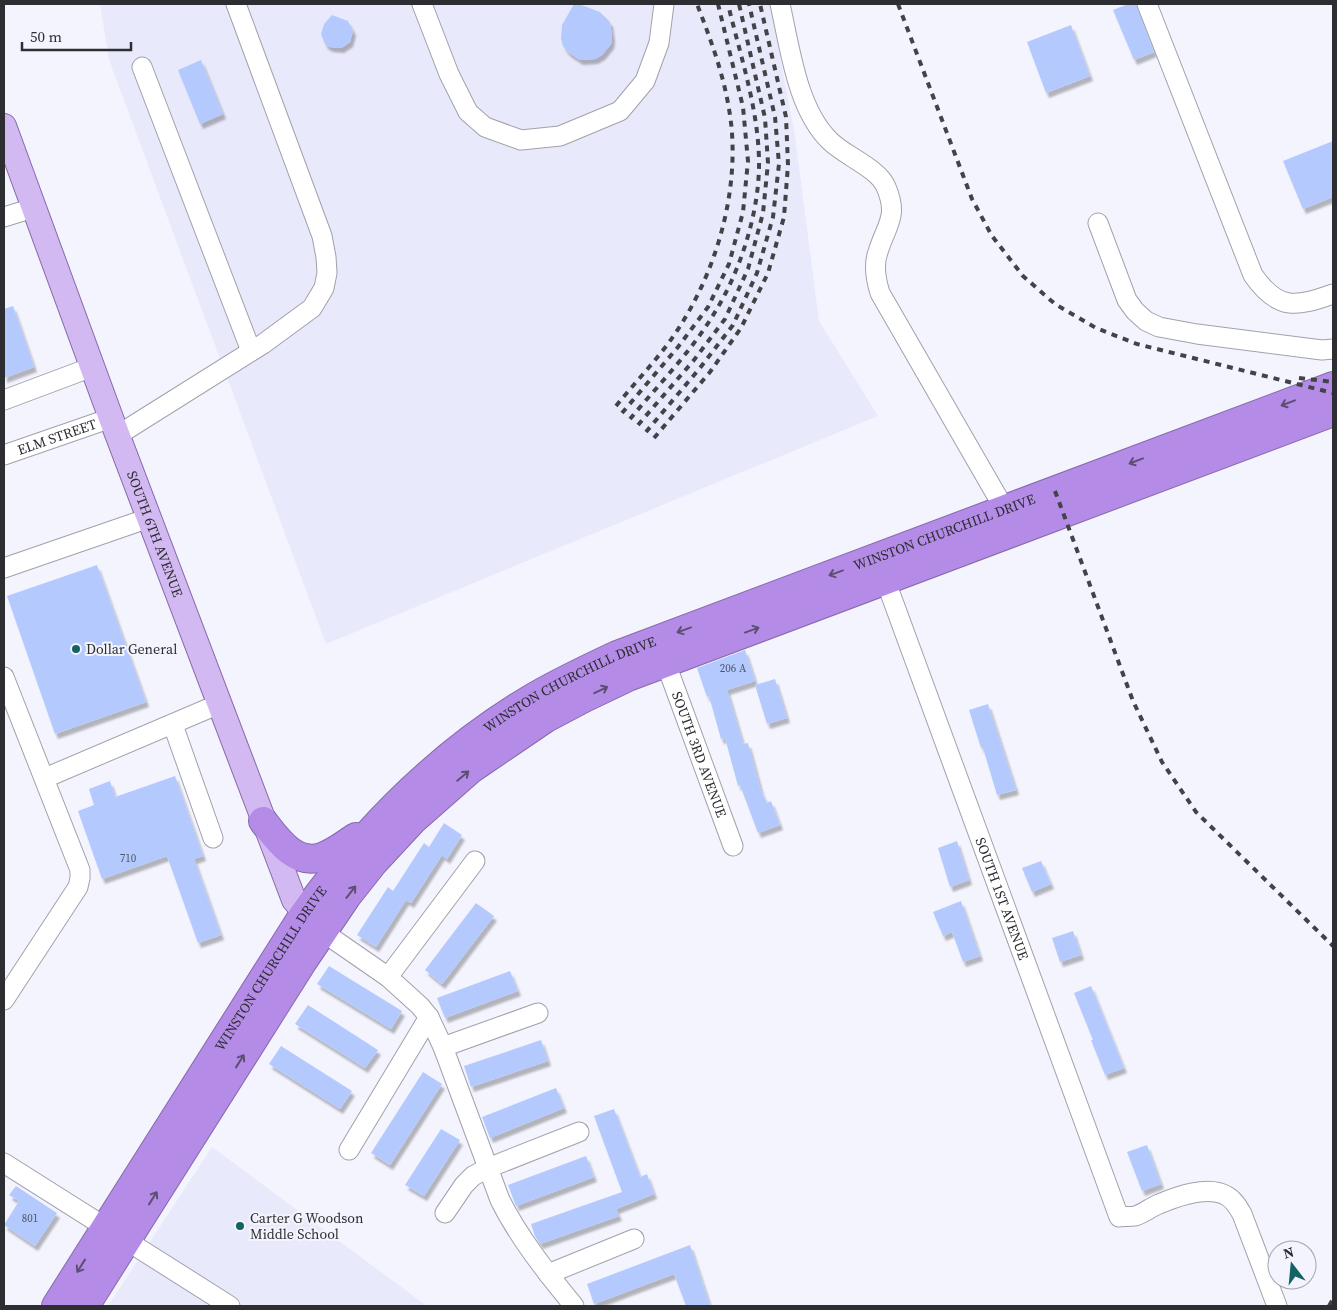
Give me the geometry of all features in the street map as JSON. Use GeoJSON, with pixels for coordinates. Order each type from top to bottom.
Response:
{"type":"FeatureCollection","features":[{"type":"Feature","properties":{"kind":"highway","name":"WINSTON CHURCHILL DRIVE"},"geometry":{"type":"LineString","coordinates":[[881,569],[1005,510],[1328,407]]}},
{"type":"Feature","properties":{"kind":"highway","name":"WINSTON CHURCHILL DRIVE"},"geometry":{"type":"LineString","coordinates":[[56,1306],[117,1233],[314,923],[342,863],[376,824],[448,756],[529,700],[573,676],[618,655],[661,651],[1328,407]]}},
{"type":"Feature","properties":{"kind":"highway","name":"WINSTON CHURCHILL DRIVE"},"geometry":{"type":"LineString","coordinates":[[314,923],[347,896],[374,862],[413,820],[471,769],[546,718],[628,677],[661,651]]}},
{"type":"Feature","properties":{"kind":"highway"},"geometry":{"type":"LineString","coordinates":[[264,821],[288,850],[313,858],[321,858],[331,853],[376,824]]}},
{"type":"Feature","properties":{"kind":"highway","name":"WINSTON CHURCHILL DRIVE"},"geometry":{"type":"LineString","coordinates":[[85,1306],[117,1233]]}},
{"type":"Feature","properties":{"kind":"main road","name":"SOUTH 6TH AVENUE"},"geometry":{"type":"LineString","coordinates":[[4,126],[114,427],[294,900],[314,923]]}},
{"type":"Feature","properties":{"kind":"street","name":"ELM STREET"},"geometry":{"type":"LineString","coordinates":[[4,455],[114,427],[250,351],[312,308],[324,288],[327,273],[322,236],[236,4]]}},
{"type":"Feature","properties":{"kind":"street"},"geometry":{"type":"LineString","coordinates":[[422,4],[449,74],[468,112],[485,127],[521,140],[560,136],[620,111],[646,81],[659,43],[664,4]]}},
{"type":"Feature","properties":{"kind":"street"},"geometry":{"type":"LineString","coordinates":[[780,4],[802,96],[814,122],[841,151],[885,184],[890,199],[892,215],[878,252],[876,265],[876,278],[880,293],[1005,510]]}},
{"type":"Feature","properties":{"kind":"street"},"geometry":{"type":"LineString","coordinates":[[1147,4],[1253,276],[1263,290],[1273,298],[1285,303],[1309,303],[1333,294]]}},
{"type":"Feature","properties":{"kind":"street"},"geometry":{"type":"LineString","coordinates":[[142,67],[250,351]]}},
{"type":"Feature","properties":{"kind":"street"},"geometry":{"type":"LineString","coordinates":[[4,218],[34,208]]}},
{"type":"Feature","properties":{"kind":"street"},"geometry":{"type":"LineString","coordinates":[[1098,223],[1127,300],[1135,312],[1146,321],[1158,327],[1197,334],[1322,350],[1333,349]]}},
{"type":"Feature","properties":{"kind":"street"},"geometry":{"type":"LineString","coordinates":[[4,400],[92,367]]}},
{"type":"Feature","properties":{"kind":"street"},"geometry":{"type":"LineString","coordinates":[[4,568],[149,518]]}},
{"type":"Feature","properties":{"kind":"street","name":"SOUTH 1ST AVENUE"},"geometry":{"type":"LineString","coordinates":[[881,569],[1119,1216],[1135,1216],[1159,1204],[1203,1192],[1214,1192],[1227,1196],[1236,1204],[1242,1214],[1277,1306]]}},
{"type":"Feature","properties":{"kind":"street","name":"SOUTH 3RD AVENUE"},"geometry":{"type":"LineString","coordinates":[[661,651],[733,846]]}},
{"type":"Feature","properties":{"kind":"street"},"geometry":{"type":"LineString","coordinates":[[4,677],[80,870],[78,887],[4,1000]]}},
{"type":"Feature","properties":{"kind":"street"},"geometry":{"type":"LineString","coordinates":[[45,778],[219,704]]}},
{"type":"Feature","properties":{"kind":"street"},"geometry":{"type":"LineString","coordinates":[[173,725],[213,838]]}},
{"type":"Feature","properties":{"kind":"street"},"geometry":{"type":"LineString","coordinates":[[388,977],[475,861]]}},
{"type":"Feature","properties":{"kind":"street"},"geometry":{"type":"LineString","coordinates":[[314,923],[388,977],[420,1006],[429,1017],[443,1047],[500,1200],[507,1214],[548,1274],[574,1306]]}},
{"type":"Feature","properties":{"kind":"street"},"geometry":{"type":"LineString","coordinates":[[443,1047],[538,1013]]}},
{"type":"Feature","properties":{"kind":"street"},"geometry":{"type":"LineString","coordinates":[[349,1150],[429,1017]]}},
{"type":"Feature","properties":{"kind":"street"},"geometry":{"type":"LineString","coordinates":[[446,1212],[473,1176],[488,1168],[579,1132]]}},
{"type":"Feature","properties":{"kind":"street"},"geometry":{"type":"LineString","coordinates":[[5,1165],[117,1233],[230,1306]]}},
{"type":"Feature","properties":{"kind":"street"},"geometry":{"type":"LineString","coordinates":[[548,1274],[634,1239]]}},
{"type":"Feature","properties":{"kind":"shaded area"},"geometry":{"type":"Polygon","coordinates":[[[100,4],[770,4],[795,136],[819,321],[878,416],[326,644],[109,60],[100,4]]]}},
{"type":"Feature","properties":{"kind":"shaded area","name":"Carter G Woodson Middle School"},"geometry":{"type":"Polygon","coordinates":[[[212,1147],[427,1306],[108,1306],[212,1147]]]}},
{"type":"Feature","properties":{"kind":"building"},"geometry":{"type":"Polygon","coordinates":[[[574,4],[600,12],[610,22],[611,44],[602,55],[595,59],[580,60],[563,46],[561,39],[562,25],[574,4]]]}},
{"type":"Feature","properties":{"kind":"building"},"geometry":{"type":"Polygon","coordinates":[[[1128,4],[1136,4],[1154,52],[1134,60],[1113,10],[1128,4]]]}},
{"type":"Feature","properties":{"kind":"building"},"geometry":{"type":"Polygon","coordinates":[[[332,15],[348,21],[353,31],[350,42],[341,48],[330,47],[325,44],[321,34],[324,24],[332,15]]]}},
{"type":"Feature","properties":{"kind":"building"},"geometry":{"type":"Polygon","coordinates":[[[1071,25],[1090,76],[1046,93],[1027,42],[1071,25]]]}},
{"type":"Feature","properties":{"kind":"building"},"geometry":{"type":"Polygon","coordinates":[[[201,60],[223,114],[200,124],[178,70],[201,60]]]}},
{"type":"Feature","properties":{"kind":"building"},"geometry":{"type":"Polygon","coordinates":[[[1333,141],[1333,197],[1303,209],[1283,161],[1333,141]]]}},
{"type":"Feature","properties":{"kind":"building"},"geometry":{"type":"Polygon","coordinates":[[[13,306],[34,367],[4,378],[4,309],[13,306]]]}},
{"type":"Feature","properties":{"kind":"building","name":"Dollar General"},"geometry":{"type":"Polygon","coordinates":[[[97,565],[146,702],[55,734],[7,596],[97,565]]]}},
{"type":"Feature","properties":{"kind":"building"},"geometry":{"type":"Polygon","coordinates":[[[745,650],[755,681],[727,690],[743,744],[748,743],[761,791],[767,803],[771,801],[780,825],[758,833],[740,785],[738,786],[725,738],[721,739],[709,696],[707,697],[697,668],[745,650]]]}},
{"type":"Feature","properties":{"kind":"building"},"geometry":{"type":"Polygon","coordinates":[[[775,679],[787,718],[767,724],[755,685],[775,679]]]}},
{"type":"Feature","properties":{"kind":"building"},"geometry":{"type":"Polygon","coordinates":[[[988,704],[1016,790],[997,795],[969,710],[988,704]]]}},
{"type":"Feature","properties":{"kind":"building"},"geometry":{"type":"Polygon","coordinates":[[[175,776],[203,856],[194,859],[221,935],[198,943],[167,856],[102,879],[78,811],[94,805],[89,789],[110,781],[115,797],[175,776]]]}},
{"type":"Feature","properties":{"kind":"building"},"geometry":{"type":"Polygon","coordinates":[[[444,823],[462,835],[447,859],[442,855],[411,903],[406,900],[376,947],[357,935],[388,887],[393,891],[424,843],[429,847],[444,823]]]}},
{"type":"Feature","properties":{"kind":"building"},"geometry":{"type":"Polygon","coordinates":[[[957,841],[969,880],[950,887],[938,848],[957,841]]]}},
{"type":"Feature","properties":{"kind":"building"},"geometry":{"type":"Polygon","coordinates":[[[1041,861],[1051,884],[1032,892],[1022,868],[1041,861]]]}},
{"type":"Feature","properties":{"kind":"building"},"geometry":{"type":"Polygon","coordinates":[[[961,901],[980,956],[963,962],[952,932],[943,936],[933,912],[961,901]]]}},
{"type":"Feature","properties":{"kind":"building"},"geometry":{"type":"Polygon","coordinates":[[[476,903],[494,916],[442,984],[425,970],[476,903]]]}},
{"type":"Feature","properties":{"kind":"building"},"geometry":{"type":"Polygon","coordinates":[[[1073,931],[1081,955],[1060,962],[1052,938],[1073,931]]]}},
{"type":"Feature","properties":{"kind":"building"},"geometry":{"type":"Polygon","coordinates":[[[329,966],[402,1011],[391,1029],[317,984],[329,966]]]}},
{"type":"Feature","properties":{"kind":"building"},"geometry":{"type":"Polygon","coordinates":[[[510,971],[518,991],[445,1018],[437,998],[510,971]]]}},
{"type":"Feature","properties":{"kind":"building"},"geometry":{"type":"Polygon","coordinates":[[[1091,986],[1124,1068],[1105,1075],[1074,993],[1091,986]]]}},
{"type":"Feature","properties":{"kind":"building"},"geometry":{"type":"Polygon","coordinates":[[[308,1005],[378,1050],[365,1068],[295,1024],[308,1005]]]}},
{"type":"Feature","properties":{"kind":"building"},"geometry":{"type":"Polygon","coordinates":[[[541,1040],[548,1061],[471,1087],[464,1066],[541,1040]]]}},
{"type":"Feature","properties":{"kind":"building"},"geometry":{"type":"Polygon","coordinates":[[[281,1046],[352,1091],[340,1109],[269,1064],[281,1046]]]}},
{"type":"Feature","properties":{"kind":"building"},"geometry":{"type":"Polygon","coordinates":[[[423,1072],[442,1084],[390,1165],[371,1153],[423,1072]]]}},
{"type":"Feature","properties":{"kind":"building"},"geometry":{"type":"Polygon","coordinates":[[[556,1088],[564,1108],[490,1138],[482,1117],[556,1088]]]}},
{"type":"Feature","properties":{"kind":"building"},"geometry":{"type":"Polygon","coordinates":[[[614,1109],[640,1177],[647,1174],[654,1194],[616,1209],[619,1216],[540,1244],[531,1224],[622,1192],[594,1116],[614,1109]]]}},
{"type":"Feature","properties":{"kind":"building"},"geometry":{"type":"Polygon","coordinates":[[[441,1129],[460,1140],[424,1196],[405,1185],[441,1129]]]}},
{"type":"Feature","properties":{"kind":"building"},"geometry":{"type":"Polygon","coordinates":[[[1147,1145],[1161,1184],[1142,1191],[1127,1152],[1147,1145]]]}},
{"type":"Feature","properties":{"kind":"building"},"geometry":{"type":"Polygon","coordinates":[[[586,1156],[594,1177],[516,1206],[508,1185],[586,1156]]]}},
{"type":"Feature","properties":{"kind":"building"},"geometry":{"type":"Polygon","coordinates":[[[16,1186],[57,1213],[35,1246],[4,1225],[19,1201],[9,1195],[16,1186]]]}},
{"type":"Feature","properties":{"kind":"building"},"geometry":{"type":"Polygon","coordinates":[[[690,1245],[710,1306],[686,1306],[674,1274],[594,1304],[587,1284],[690,1245]]]}},
{"type":"Feature","properties":{"kind":"railway"},"geometry":{"type":"LineString","coordinates":[[616,406],[661,353],[684,320],[699,292],[711,263],[721,233],[728,202],[732,170],[732,139],[729,109],[720,68],[697,4]]}},
{"type":"Feature","properties":{"kind":"railway"},"geometry":{"type":"LineString","coordinates":[[622,413],[678,347],[708,307],[729,264],[743,212],[748,161],[743,107],[718,4]]}},
{"type":"Feature","properties":{"kind":"railway"},"geometry":{"type":"LineString","coordinates":[[630,419],[686,354],[715,312],[741,259],[752,219],[758,179],[758,140],[748,81],[728,4]]}},
{"type":"Feature","properties":{"kind":"railway"},"geometry":{"type":"LineString","coordinates":[[638,425],[694,360],[725,319],[748,269],[763,213],[768,163],[765,118],[739,4]]}},
{"type":"Feature","properties":{"kind":"railway"},"geometry":{"type":"LineString","coordinates":[[646,432],[700,368],[733,325],[757,273],[773,217],[779,164],[775,117],[749,4]]}},
{"type":"Feature","properties":{"kind":"railway"},"geometry":{"type":"LineString","coordinates":[[654,438],[710,372],[741,328],[768,273],[784,217],[788,165],[786,117],[760,4]]}},
{"type":"Feature","properties":{"kind":"railway"},"geometry":{"type":"LineString","coordinates":[[898,4],[972,199],[992,236],[1023,276],[1055,304],[1096,328],[1137,344],[1333,393]]}},
{"type":"Feature","properties":{"kind":"railway"},"geometry":{"type":"LineString","coordinates":[[1299,378],[1333,382]]}},
{"type":"Feature","properties":{"kind":"railway"},"geometry":{"type":"LineString","coordinates":[[1055,491],[1133,701],[1162,762],[1196,812],[1333,946]]}},
{"type":"Feature","properties":{"kind":"railway"},"geometry":{"type":"LineString","coordinates":[[1329,1306],[1333,1299]]}},
{"type":"Feature","properties":{"kind":"place","name":"Dollar General"},"geometry":{"type":"Point","coordinates":[76,649]}},
{"type":"Feature","properties":{"kind":"place","name":"Carter G Woodson Middle School"},"geometry":{"type":"Point","coordinates":[240,1226]}}]}
